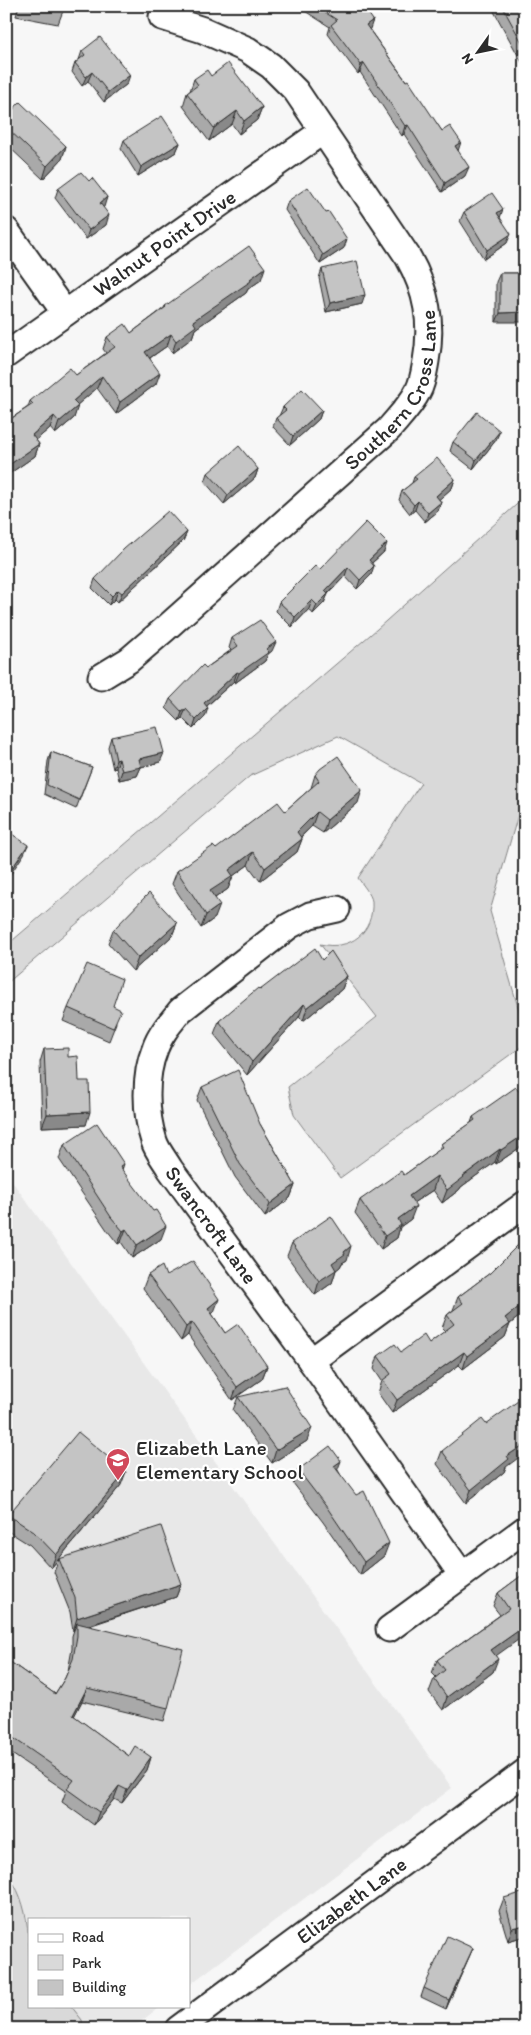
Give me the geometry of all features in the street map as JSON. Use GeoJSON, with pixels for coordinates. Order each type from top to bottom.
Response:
{"type":"FeatureCollection","features":[{"type":"Feature","properties":{"kind":"street","name":"Southern Cross Lane"},"geometry":{"type":"LineString","coordinates":[[101,677],[128,660],[166,628],[390,428],[417,394],[422,382],[429,344],[430,324],[426,300],[417,273],[296,91],[271,66],[248,50],[203,30],[162,17]]}},
{"type":"Feature","properties":{"kind":"street","name":"Walnut Point Drive"},"geometry":{"type":"LineString","coordinates":[[6,355],[323,131]]}},
{"type":"Feature","properties":{"kind":"street"},"geometry":{"type":"LineString","coordinates":[[6,230],[65,312]]}},
{"type":"Feature","properties":{"kind":"street","name":"Swancroft Lane"},"geometry":{"type":"LineString","coordinates":[[337,909],[310,915],[289,926],[181,1010],[167,1026],[154,1049],[148,1082],[148,1113],[154,1142],[170,1168],[311,1361],[462,1576]]}},
{"type":"Feature","properties":{"kind":"street"},"geometry":{"type":"LineString","coordinates":[[311,1361],[525,1204]]}},
{"type":"Feature","properties":{"kind":"street"},"geometry":{"type":"LineString","coordinates":[[389,1629],[525,1529]]}},
{"type":"Feature","properties":{"kind":"street","name":"Elizabeth Lane"},"geometry":{"type":"LineString","coordinates":[[178,2029],[525,1772]]}},
{"type":"Feature","properties":{"kind":"shaded area","name":"Elizabeth Lane Elementary School"},"geometry":{"type":"Polygon","coordinates":[[[6,1173],[452,1788],[190,1984],[190,1918],[28,1918],[28,2008],[158,2008],[131,2029],[6,2029],[6,1173]]]}},
{"type":"Feature","properties":{"kind":"green space"},"geometry":{"type":"Polygon","coordinates":[[[525,497],[525,710],[522,712],[525,714],[525,791],[490,911],[525,1031],[525,1044],[340,1178],[294,1115],[288,1087],[377,1017],[320,944],[341,945],[350,942],[364,931],[372,912],[372,901],[358,878],[421,783],[338,736],[250,776],[6,984],[6,946],[377,629],[525,497]]]}},
{"type":"Feature","properties":{"kind":"green space"},"geometry":{"type":"Polygon","coordinates":[[[6,1882],[14,1884],[25,1912],[28,1928],[28,2008],[73,2008],[82,2020],[83,2029],[6,2029],[6,1882]]]}},
{"type":"Feature","properties":{"kind":"building"},"geometry":{"type":"Polygon","coordinates":[[[37,6],[64,6],[63,11],[37,6]]]}},
{"type":"Feature","properties":{"kind":"building"},"geometry":{"type":"Polygon","coordinates":[[[315,6],[363,6],[373,20],[366,25],[406,81],[408,80],[442,131],[450,126],[461,142],[455,146],[469,167],[445,183],[408,125],[405,126],[364,63],[361,65],[331,25],[337,20],[315,6]]]}},
{"type":"Feature","properties":{"kind":"building"},"geometry":{"type":"Polygon","coordinates":[[[502,6],[525,6],[525,48],[502,6]]]}},
{"type":"Feature","properties":{"kind":"building"},"geometry":{"type":"Polygon","coordinates":[[[100,37],[130,75],[108,92],[92,72],[86,77],[75,63],[85,55],[82,51],[100,37]]]}},
{"type":"Feature","properties":{"kind":"building"},"geometry":{"type":"Polygon","coordinates":[[[228,63],[262,107],[244,121],[237,111],[214,128],[187,93],[198,85],[194,79],[207,70],[211,76],[228,63]]]}},
{"type":"Feature","properties":{"kind":"building"},"geometry":{"type":"Polygon","coordinates":[[[20,102],[66,146],[47,166],[6,127],[6,117],[20,102]]]}},
{"type":"Feature","properties":{"kind":"building"},"geometry":{"type":"Polygon","coordinates":[[[162,116],[180,143],[141,167],[124,140],[162,116]]]}},
{"type":"Feature","properties":{"kind":"building"},"geometry":{"type":"Polygon","coordinates":[[[81,172],[89,181],[92,178],[107,197],[100,203],[109,215],[89,230],[58,189],[81,172]]]}},
{"type":"Feature","properties":{"kind":"building"},"geometry":{"type":"Polygon","coordinates":[[[308,187],[326,213],[329,212],[347,239],[323,255],[288,201],[308,187]]]}},
{"type":"Feature","properties":{"kind":"building"},"geometry":{"type":"Polygon","coordinates":[[[492,193],[503,209],[497,213],[511,234],[487,250],[464,212],[492,193]]]}},
{"type":"Feature","properties":{"kind":"building"},"geometry":{"type":"Polygon","coordinates":[[[249,246],[265,268],[250,279],[251,281],[193,321],[196,326],[176,341],[171,334],[145,352],[160,373],[120,402],[102,376],[73,401],[78,406],[59,422],[54,416],[32,435],[39,444],[6,467],[6,422],[33,404],[30,401],[70,368],[76,375],[115,347],[107,337],[125,324],[131,333],[165,306],[249,246]]]}},
{"type":"Feature","properties":{"kind":"building"},"geometry":{"type":"Polygon","coordinates":[[[357,261],[365,295],[330,303],[322,269],[357,261]]]}},
{"type":"Feature","properties":{"kind":"building"},"geometry":{"type":"Polygon","coordinates":[[[500,273],[525,273],[525,312],[500,313],[500,273]]]}},
{"type":"Feature","properties":{"kind":"building"},"geometry":{"type":"Polygon","coordinates":[[[302,389],[322,410],[293,436],[276,418],[286,410],[283,407],[302,389]]]}},
{"type":"Feature","properties":{"kind":"building"},"geometry":{"type":"Polygon","coordinates":[[[477,412],[500,431],[476,460],[453,442],[477,412]]]}},
{"type":"Feature","properties":{"kind":"building"},"geometry":{"type":"Polygon","coordinates":[[[239,446],[258,469],[228,495],[208,473],[239,446]]]}},
{"type":"Feature","properties":{"kind":"building"},"geometry":{"type":"Polygon","coordinates":[[[437,458],[455,479],[436,496],[441,502],[428,513],[418,501],[414,505],[402,491],[417,479],[414,477],[437,458]]]}},
{"type":"Feature","properties":{"kind":"building"},"geometry":{"type":"Polygon","coordinates":[[[168,511],[187,532],[122,593],[118,590],[112,596],[95,579],[124,549],[168,511]]]}},
{"type":"Feature","properties":{"kind":"building"},"geometry":{"type":"Polygon","coordinates":[[[366,522],[387,543],[369,560],[374,566],[360,580],[348,567],[325,591],[328,594],[317,605],[312,600],[295,617],[279,602],[316,565],[320,569],[366,522]]]}},
{"type":"Feature","properties":{"kind":"building"},"geometry":{"type":"Polygon","coordinates":[[[260,620],[276,642],[266,649],[269,652],[239,673],[237,672],[204,703],[208,708],[196,720],[186,709],[182,712],[170,699],[203,665],[206,668],[238,646],[232,638],[260,620]]]}},
{"type":"Feature","properties":{"kind":"building"},"geometry":{"type":"Polygon","coordinates":[[[157,727],[164,753],[139,759],[141,767],[122,771],[119,759],[116,760],[111,737],[157,727]]]}},
{"type":"Feature","properties":{"kind":"building"},"geometry":{"type":"Polygon","coordinates":[[[51,752],[92,767],[79,800],[47,785],[51,752]]]}},
{"type":"Feature","properties":{"kind":"building"},"geometry":{"type":"Polygon","coordinates":[[[338,756],[362,790],[327,820],[317,812],[297,832],[302,839],[265,868],[253,852],[229,870],[233,876],[210,891],[220,905],[206,915],[177,871],[213,846],[216,849],[278,802],[285,811],[319,781],[315,775],[320,769],[338,756]]]}},
{"type":"Feature","properties":{"kind":"building"},"geometry":{"type":"Polygon","coordinates":[[[6,830],[28,845],[8,874],[6,873],[6,830]]]}},
{"type":"Feature","properties":{"kind":"building"},"geometry":{"type":"Polygon","coordinates":[[[149,893],[177,923],[138,958],[113,930],[149,893]]]}},
{"type":"Feature","properties":{"kind":"building"},"geometry":{"type":"Polygon","coordinates":[[[315,948],[322,960],[331,951],[347,976],[307,1008],[304,1004],[252,1062],[219,1021],[258,988],[260,990],[315,948]]]}},
{"type":"Feature","properties":{"kind":"building"},"geometry":{"type":"Polygon","coordinates":[[[87,964],[122,979],[113,1006],[121,1010],[113,1028],[68,1008],[87,964]]]}},
{"type":"Feature","properties":{"kind":"building"},"geometry":{"type":"Polygon","coordinates":[[[68,1048],[68,1057],[78,1056],[79,1081],[89,1081],[90,1112],[47,1114],[44,1049],[68,1048]]]}},
{"type":"Feature","properties":{"kind":"building"},"geometry":{"type":"Polygon","coordinates":[[[238,1070],[260,1124],[295,1185],[270,1204],[240,1164],[202,1087],[238,1070]]]}},
{"type":"Feature","properties":{"kind":"building"},"geometry":{"type":"Polygon","coordinates":[[[516,1087],[525,1101],[525,1134],[500,1149],[447,1190],[437,1176],[409,1196],[416,1206],[398,1219],[401,1225],[385,1236],[360,1200],[401,1171],[404,1175],[443,1147],[441,1144],[475,1120],[473,1117],[516,1087]]]}},
{"type":"Feature","properties":{"kind":"building"},"geometry":{"type":"Polygon","coordinates":[[[97,1123],[124,1164],[120,1167],[153,1211],[156,1210],[166,1226],[137,1245],[126,1229],[123,1231],[111,1217],[64,1145],[97,1123]]]}},
{"type":"Feature","properties":{"kind":"building"},"geometry":{"type":"Polygon","coordinates":[[[331,1216],[351,1246],[344,1252],[345,1254],[332,1263],[336,1270],[319,1281],[292,1243],[331,1216]]]}},
{"type":"Feature","properties":{"kind":"building"},"geometry":{"type":"Polygon","coordinates":[[[525,1238],[525,1302],[505,1318],[510,1324],[467,1356],[464,1352],[397,1400],[383,1380],[391,1374],[378,1356],[395,1344],[401,1352],[424,1335],[429,1343],[454,1324],[447,1315],[463,1303],[458,1297],[490,1273],[525,1238]]]}},
{"type":"Feature","properties":{"kind":"building"},"geometry":{"type":"Polygon","coordinates":[[[193,1261],[219,1299],[208,1308],[225,1333],[238,1324],[267,1366],[237,1387],[192,1322],[186,1327],[148,1275],[162,1266],[166,1276],[193,1261]]]}},
{"type":"Feature","properties":{"kind":"building"},"geometry":{"type":"Polygon","coordinates":[[[285,1386],[312,1428],[276,1450],[238,1397],[285,1386]]]}},
{"type":"Feature","properties":{"kind":"building"},"geometry":{"type":"Polygon","coordinates":[[[525,1396],[525,1444],[507,1456],[509,1459],[471,1490],[442,1451],[482,1419],[486,1424],[525,1396]]]}},
{"type":"Feature","properties":{"kind":"building"},"geometry":{"type":"Polygon","coordinates":[[[6,1417],[9,1417],[6,1445],[6,1417]]]}},
{"type":"Feature","properties":{"kind":"building"},"geometry":{"type":"Polygon","coordinates":[[[78,1432],[126,1472],[56,1555],[34,1532],[8,1515],[78,1432]]]}},
{"type":"Feature","properties":{"kind":"building"},"geometry":{"type":"Polygon","coordinates":[[[330,1446],[341,1461],[334,1466],[356,1495],[364,1491],[389,1543],[364,1562],[328,1509],[298,1470],[330,1446]]]}},
{"type":"Feature","properties":{"kind":"building"},"geometry":{"type":"Polygon","coordinates":[[[161,1526],[181,1584],[77,1618],[75,1598],[59,1559],[161,1526]]]}},
{"type":"Feature","properties":{"kind":"building"},"geometry":{"type":"Polygon","coordinates":[[[525,1573],[525,1626],[491,1650],[498,1659],[447,1697],[434,1679],[445,1670],[437,1660],[509,1609],[498,1593],[525,1573]]]}},
{"type":"Feature","properties":{"kind":"building"},"geometry":{"type":"Polygon","coordinates":[[[77,1623],[183,1649],[168,1708],[87,1688],[73,1715],[129,1756],[135,1746],[151,1757],[127,1790],[119,1786],[99,1812],[67,1789],[74,1780],[6,1733],[6,1659],[55,1694],[65,1678],[73,1659],[77,1623]]]}},
{"type":"Feature","properties":{"kind":"building"},"geometry":{"type":"Polygon","coordinates":[[[525,1892],[525,1925],[512,1928],[504,1898],[525,1892]]]}},
{"type":"Feature","properties":{"kind":"building"},"geometry":{"type":"Polygon","coordinates":[[[447,1936],[473,1948],[449,2000],[424,1988],[447,1936]]]}},
{"type":"Feature","properties":{"kind":"building"},"geometry":{"type":"Polygon","coordinates":[[[280,2024],[283,2029],[272,2029],[280,2024]]]}},
{"type":"Feature","properties":{"kind":"place","name":"Elizabeth Lane Elementary School"},"geometry":{"type":"Point","coordinates":[118,1481]}}]}
